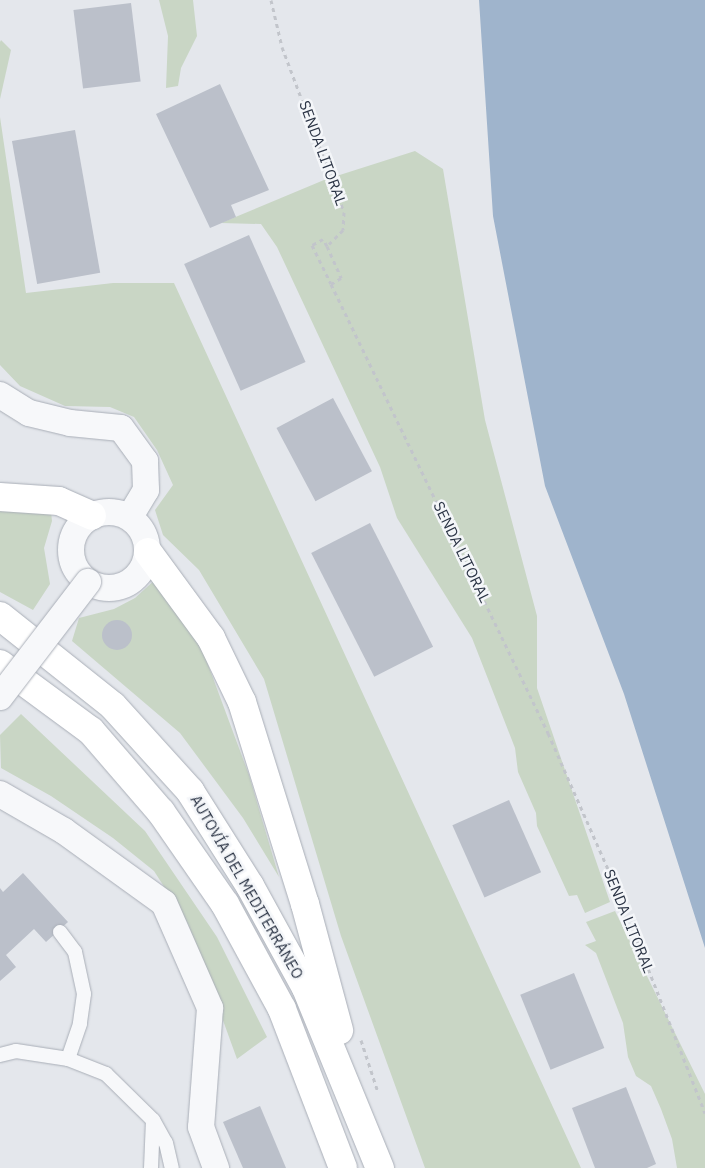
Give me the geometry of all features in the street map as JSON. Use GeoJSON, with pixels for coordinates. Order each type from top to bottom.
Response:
{"type":"FeatureCollection","features":[{"type":"Feature","properties":{"kind":"highway"},"geometry":{"type":"LineString","coordinates":[[0,497],[58,501],[92,516]]}},
{"type":"Feature","properties":{"kind":"highway"},"geometry":{"type":"LineString","coordinates":[[148,552],[211,638],[242,702],[305,904],[365,1128]]}},
{"type":"Feature","properties":{"kind":"highway","name":"AUTOVÍA DEL MEDITERRÁNEO"},"geometry":{"type":"LineString","coordinates":[[0,616],[113,706],[190,791],[250,886],[306,988],[380,1168]]}},
{"type":"Feature","properties":{"kind":"highway","name":"AUTOVÍA DEL MEDITERRÁNEO"},"geometry":{"type":"LineString","coordinates":[[0,664],[91,731],[161,812],[225,904],[282,1010],[343,1168]]}},
{"type":"Feature","properties":{"kind":"street"},"geometry":{"type":"LineString","coordinates":[[0,396],[29,413],[70,423],[122,428],[145,461],[146,490],[130,517]]}},
{"type":"Feature","properties":{"kind":"street"},"geometry":{"type":"LineString","coordinates":[[104,512],[130,517],[143,532],[148,552],[140,574],[126,584],[110,588],[88,582],[78,573],[71,548],[74,535],[92,516],[104,512]]}},
{"type":"Feature","properties":{"kind":"street"},"geometry":{"type":"LineString","coordinates":[[0,697],[88,582]]}},
{"type":"Feature","properties":{"kind":"street"},"geometry":{"type":"LineString","coordinates":[[0,794],[64,831],[164,902],[210,1008],[201,1126],[216,1168]]}},
{"type":"Feature","properties":{"kind":"lane"},"geometry":{"type":"LineString","coordinates":[[60,932],[75,952],[84,994],[80,1024],[68,1058]]}},
{"type":"Feature","properties":{"kind":"lane"},"geometry":{"type":"LineString","coordinates":[[0,1055],[16,1051],[68,1058],[106,1074],[153,1120],[166,1143],[172,1168]]}},
{"type":"Feature","properties":{"kind":"lane"},"geometry":{"type":"LineString","coordinates":[[151,1168],[153,1120]]}},
{"type":"Feature","properties":{"kind":"path","name":"SENDA LITORAL"},"geometry":{"type":"LineString","coordinates":[[271,0],[282,47],[344,212],[343,230],[326,246],[323,239],[312,245],[548,732],[616,887],[705,1113]]}},
{"type":"Feature","properties":{"kind":"path"},"geometry":{"type":"LineString","coordinates":[[326,246],[341,278],[331,284]]}},
{"type":"Feature","properties":{"kind":"green space"},"geometry":{"type":"Polygon","coordinates":[[[159,0],[193,0],[197,36],[181,68],[178,86],[166,88],[168,36],[159,0]]]}},
{"type":"Feature","properties":{"kind":"green space"},"geometry":{"type":"Polygon","coordinates":[[[1,40],[11,50],[0,99],[0,42],[1,40]]]}},
{"type":"Feature","properties":{"kind":"green space"},"geometry":{"type":"Polygon","coordinates":[[[0,117],[26,293],[113,283],[174,283],[581,1168],[425,1168],[341,936],[264,679],[199,570],[163,535],[155,510],[173,485],[157,450],[134,417],[110,407],[65,406],[20,386],[0,365],[0,117]]]}},
{"type":"Feature","properties":{"kind":"green space"},"geometry":{"type":"Polygon","coordinates":[[[415,151],[443,169],[485,420],[537,616],[537,688],[610,902],[585,913],[577,895],[569,896],[537,826],[536,813],[518,772],[515,748],[472,638],[397,518],[380,467],[277,247],[261,224],[221,223],[324,180],[415,151]]]}},
{"type":"Feature","properties":{"kind":"green space"},"geometry":{"type":"Polygon","coordinates":[[[0,510],[51,512],[52,521],[44,548],[50,584],[33,610],[0,592],[0,510]]]}},
{"type":"Feature","properties":{"kind":"green space"},"geometry":{"type":"Polygon","coordinates":[[[157,578],[203,651],[249,775],[279,877],[243,818],[180,733],[72,641],[79,618],[114,609],[135,598],[157,578]]]}},
{"type":"Feature","properties":{"kind":"green space"},"geometry":{"type":"Polygon","coordinates":[[[21,714],[145,831],[217,937],[267,1037],[237,1059],[188,924],[154,871],[113,838],[51,796],[1,768],[0,735],[21,714]]]}},
{"type":"Feature","properties":{"kind":"green space"},"geometry":{"type":"Polygon","coordinates":[[[615,911],[705,1094],[705,1168],[677,1168],[672,1139],[661,1109],[651,1086],[636,1076],[628,1057],[623,1023],[596,953],[585,945],[596,941],[586,922],[615,911]]]}},
{"type":"Feature","properties":{"kind":"water"},"geometry":{"type":"Polygon","coordinates":[[[479,0],[705,0],[705,948],[624,694],[545,486],[493,216],[479,0]]]}},
{"type":"Feature","properties":{"kind":"building"},"geometry":{"type":"Polygon","coordinates":[[[131,3],[141,81],[83,88],[73,10],[131,3]]]}},
{"type":"Feature","properties":{"kind":"building"},"geometry":{"type":"Polygon","coordinates":[[[220,84],[269,190],[231,205],[236,217],[210,228],[156,114],[220,84]]]}},
{"type":"Feature","properties":{"kind":"building"},"geometry":{"type":"Polygon","coordinates":[[[75,130],[100,273],[37,284],[12,141],[75,130]]]}},
{"type":"Feature","properties":{"kind":"building"},"geometry":{"type":"Polygon","coordinates":[[[249,235],[306,362],[241,391],[184,264],[249,235]]]}},
{"type":"Feature","properties":{"kind":"building"},"geometry":{"type":"Polygon","coordinates":[[[333,398],[372,471],[315,501],[276,428],[333,398]]]}},
{"type":"Feature","properties":{"kind":"building"},"geometry":{"type":"Polygon","coordinates":[[[370,523],[433,647],[374,677],[311,553],[370,523]]]}},
{"type":"Feature","properties":{"kind":"building"},"geometry":{"type":"Polygon","coordinates":[[[117,620],[128,624],[132,635],[128,646],[117,650],[106,646],[102,635],[106,624],[117,620]]]}},
{"type":"Feature","properties":{"kind":"building"},"geometry":{"type":"Polygon","coordinates":[[[509,800],[541,872],[484,897],[452,825],[509,800]]]}},
{"type":"Feature","properties":{"kind":"building"},"geometry":{"type":"Polygon","coordinates":[[[23,873],[68,922],[46,942],[34,929],[6,955],[16,967],[0,981],[0,888],[3,892],[23,873]]]}},
{"type":"Feature","properties":{"kind":"building"},"geometry":{"type":"Polygon","coordinates":[[[574,973],[604,1048],[551,1070],[520,995],[574,973]]]}},
{"type":"Feature","properties":{"kind":"building"},"geometry":{"type":"Polygon","coordinates":[[[626,1087],[656,1164],[647,1168],[595,1168],[572,1108],[626,1087]]]}},
{"type":"Feature","properties":{"kind":"building"},"geometry":{"type":"Polygon","coordinates":[[[260,1106],[286,1168],[243,1168],[223,1122],[260,1106]]]}}]}
